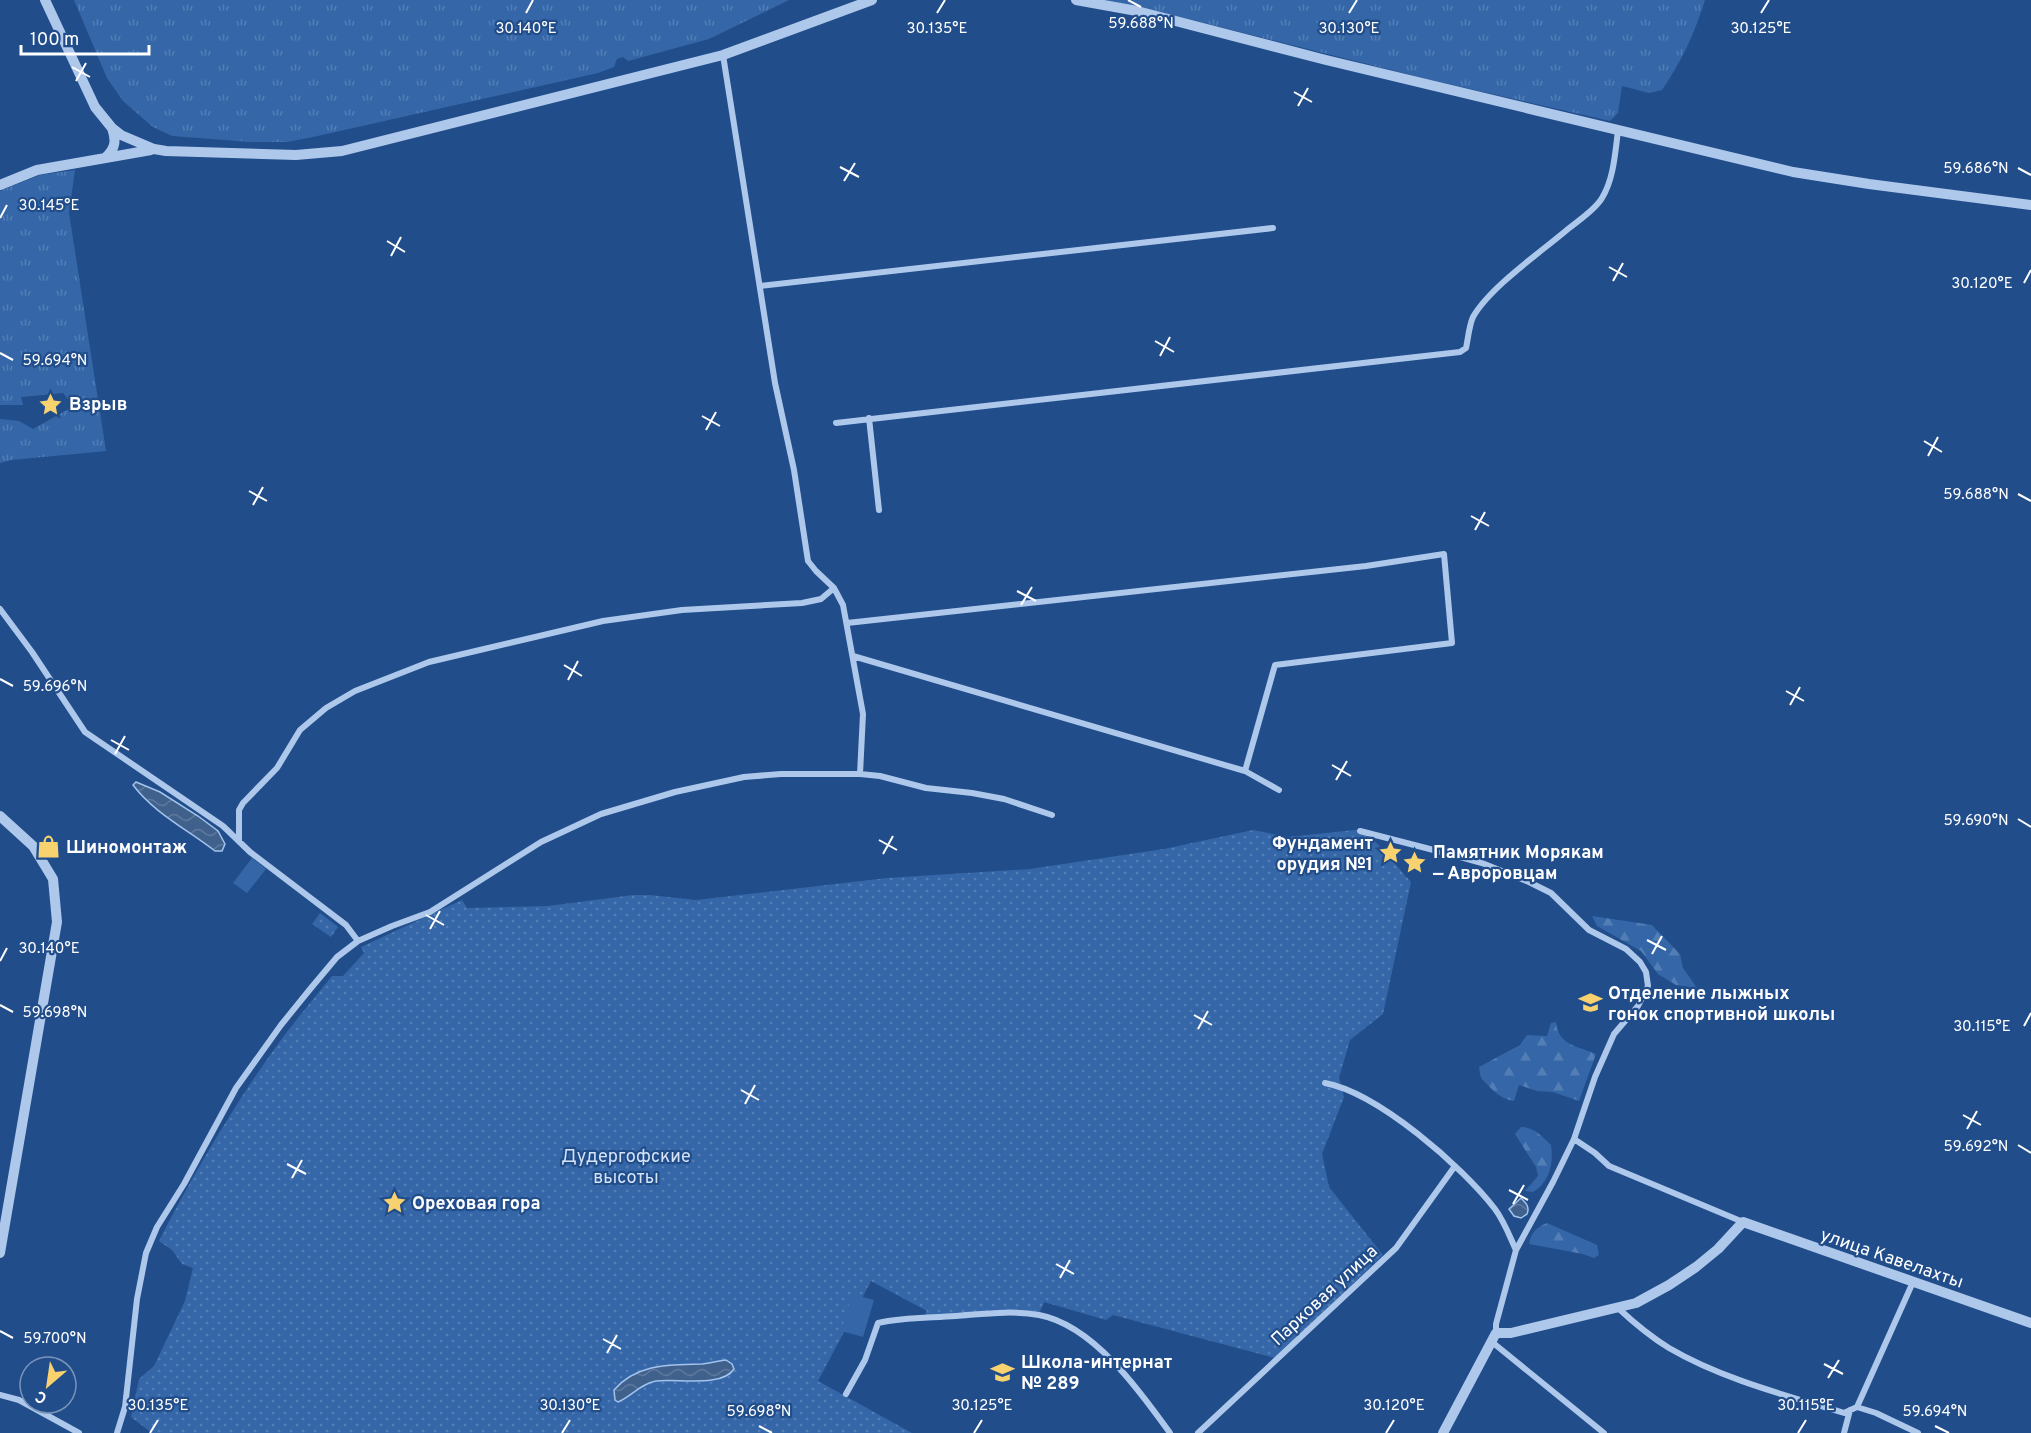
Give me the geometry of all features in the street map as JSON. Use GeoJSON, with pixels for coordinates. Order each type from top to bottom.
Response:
{"type":"FeatureCollection","features":[{"type":"Feature","properties":{"kind":"street"},"geometry":{"type":"LineString","coordinates":[[45,0],[95,107],[112,128],[121,135],[153,149]]}},
{"type":"Feature","properties":{"kind":"street"},"geometry":{"type":"LineString","coordinates":[[0,185],[37,171],[153,149],[201,153],[296,155],[342,151],[723,55],[872,0]]}},
{"type":"Feature","properties":{"kind":"street"},"geometry":{"type":"LineString","coordinates":[[1076,0],[1137,11],[1337,63],[1793,172],[2031,205]]}},
{"type":"Feature","properties":{"kind":"street"},"geometry":{"type":"LineString","coordinates":[[723,55],[775,383],[794,470],[807,561],[834,588],[843,605],[847,623],[863,714],[861,774]]}},
{"type":"Feature","properties":{"kind":"street"},"geometry":{"type":"LineString","coordinates":[[106,157],[114,149],[112,128]]}},
{"type":"Feature","properties":{"kind":"street"},"geometry":{"type":"LineString","coordinates":[[836,423],[1460,352],[1466,348],[1472,319],[1482,304],[1601,199],[1615,159],[1618,131]]}},
{"type":"Feature","properties":{"kind":"street"},"geometry":{"type":"LineString","coordinates":[[760,286],[1273,228]]}},
{"type":"Feature","properties":{"kind":"street"},"geometry":{"type":"LineString","coordinates":[[869,418],[879,510]]}},
{"type":"Feature","properties":{"kind":"street"},"geometry":{"type":"LineString","coordinates":[[847,623],[1366,566],[1444,554],[1452,643],[1275,665],[1245,771]]}},
{"type":"Feature","properties":{"kind":"street"},"geometry":{"type":"LineString","coordinates":[[239,841],[239,810],[243,803],[277,768],[300,730],[326,708],[355,691],[429,662],[603,621],[682,610],[802,603],[821,599],[834,588]]}},
{"type":"Feature","properties":{"kind":"street"},"geometry":{"type":"LineString","coordinates":[[0,609],[32,652],[85,732],[223,826],[250,852],[346,926],[358,941]]}},
{"type":"Feature","properties":{"kind":"street"},"geometry":{"type":"LineString","coordinates":[[853,656],[1245,771],[1279,789]]}},
{"type":"Feature","properties":{"kind":"street"},"geometry":{"type":"LineString","coordinates":[[117,1433],[125,1407],[137,1299],[146,1253],[157,1227],[184,1184],[236,1088],[281,1025],[324,972],[337,957],[358,941],[430,912],[541,842],[601,814],[675,792],[744,777],[781,774],[861,774],[890,778],[926,788],[1004,799],[1052,815]]}},
{"type":"Feature","properties":{"kind":"street"},"geometry":{"type":"LineString","coordinates":[[0,816],[33,846],[53,879],[57,922],[0,1253]]}},
{"type":"Feature","properties":{"kind":"street"},"geometry":{"type":"LineString","coordinates":[[1360,831],[1482,863],[1551,893],[1589,930],[1626,949],[1640,962],[1646,972],[1648,986],[1638,1006],[1614,1034],[1595,1077],[1574,1139],[1516,1250],[1494,1337],[1443,1433]]}},
{"type":"Feature","properties":{"kind":"street"},"geometry":{"type":"LineString","coordinates":[[1325,1083],[1362,1097],[1400,1119],[1455,1166],[1496,1209],[1516,1250]]}},
{"type":"Feature","properties":{"kind":"street"},"geometry":{"type":"LineString","coordinates":[[1494,1337],[1635,1303],[1681,1278],[1718,1249],[1743,1222],[1609,1166],[1574,1139]]}},
{"type":"Feature","properties":{"kind":"street","name":"Парковая улица"},"geometry":{"type":"LineString","coordinates":[[1198,1433],[1396,1248],[1455,1166]]}},
{"type":"Feature","properties":{"kind":"street","name":"улица Кавелахты"},"geometry":{"type":"LineString","coordinates":[[1743,1222],[2031,1323]]}},
{"type":"Feature","properties":{"kind":"street"},"geometry":{"type":"LineString","coordinates":[[1844,1433],[1853,1408],[1913,1282]]}},
{"type":"Feature","properties":{"kind":"street"},"geometry":{"type":"LineString","coordinates":[[1617,1307],[1668,1347],[1701,1365],[1844,1413],[1853,1408],[1876,1413],[1918,1433]]}},
{"type":"Feature","properties":{"kind":"street"},"geometry":{"type":"LineString","coordinates":[[846,1394],[865,1360],[878,1323],[897,1319],[931,1319],[1022,1312],[1042,1315],[1059,1321],[1088,1338],[1121,1371],[1170,1433]]}},
{"type":"Feature","properties":{"kind":"street"},"geometry":{"type":"LineString","coordinates":[[1494,1337],[1604,1433]]}},
{"type":"Feature","properties":{"kind":"street"},"geometry":{"type":"LineString","coordinates":[[0,1395],[19,1400],[79,1433]]}},
{"type":"Feature","properties":{"kind":"green space"},"geometry":{"type":"Polygon","coordinates":[[[74,0],[789,0],[709,39],[628,61],[623,57],[617,59],[614,67],[598,73],[313,137],[287,142],[251,142],[172,136],[153,127],[123,101],[107,78],[74,0]]]}},
{"type":"Feature","properties":{"kind":"green space"},"geometry":{"type":"Polygon","coordinates":[[[1100,0],[1705,0],[1687,47],[1662,90],[1649,93],[1622,86],[1618,113],[1610,121],[1100,0]]]}},
{"type":"Feature","properties":{"kind":"green space"},"geometry":{"type":"Polygon","coordinates":[[[75,170],[69,213],[106,451],[0,463],[0,419],[19,421],[33,429],[74,406],[63,393],[21,397],[23,405],[0,405],[0,191],[40,175],[75,170]]]}},
{"type":"Feature","properties":{"kind":"green space","name":"Дудергофские высоты"},"geometry":{"type":"Polygon","coordinates":[[[1364,829],[1411,882],[1383,1014],[1350,1040],[1339,1078],[1344,1097],[1322,1154],[1329,1187],[1383,1255],[1275,1358],[1113,1315],[1106,1320],[1044,1302],[1040,1312],[1019,1310],[923,1318],[927,1311],[871,1281],[818,1381],[912,1433],[152,1433],[131,1417],[139,1379],[154,1366],[185,1301],[193,1268],[182,1264],[172,1250],[159,1241],[217,1137],[266,1061],[332,976],[343,976],[364,953],[361,947],[462,900],[467,908],[548,906],[633,895],[696,900],[887,878],[1030,869],[1164,849],[1253,830],[1288,837],[1364,829]]]}},
{"type":"Feature","properties":{"kind":"green space"},"geometry":{"type":"Polygon","coordinates":[[[252,858],[266,869],[247,893],[233,883],[252,858]]]}},
{"type":"Feature","properties":{"kind":"green space"},"geometry":{"type":"Polygon","coordinates":[[[320,913],[338,927],[331,937],[312,924],[320,913]]]}},
{"type":"Feature","properties":{"kind":"green space"},"geometry":{"type":"Polygon","coordinates":[[[1592,916],[1652,925],[1680,954],[1683,968],[1697,988],[1676,985],[1658,974],[1641,951],[1597,926],[1592,916]]]}},
{"type":"Feature","properties":{"kind":"green space"},"geometry":{"type":"Polygon","coordinates":[[[1556,1022],[1560,1036],[1570,1044],[1596,1054],[1579,1101],[1553,1092],[1537,1091],[1519,1085],[1514,1101],[1509,1100],[1481,1078],[1479,1067],[1520,1045],[1527,1035],[1547,1036],[1551,1023],[1556,1022]]]}},
{"type":"Feature","properties":{"kind":"green space"},"geometry":{"type":"Polygon","coordinates":[[[1521,1127],[1534,1130],[1551,1145],[1552,1159],[1547,1178],[1533,1192],[1525,1191],[1538,1176],[1536,1167],[1515,1134],[1521,1127]]]}},
{"type":"Feature","properties":{"kind":"green space"},"geometry":{"type":"Polygon","coordinates":[[[1547,1223],[1597,1245],[1599,1255],[1594,1258],[1529,1244],[1535,1231],[1547,1223]]]}},
{"type":"Feature","properties":{"kind":"green space"},"geometry":{"type":"Polygon","coordinates":[[[852,1294],[874,1300],[863,1337],[841,1331],[852,1294]]]}},
{"type":"Feature","properties":{"kind":"water"},"geometry":{"type":"Polygon","coordinates":[[[136,782],[160,792],[218,831],[225,844],[222,851],[215,851],[161,813],[141,795],[133,785],[136,782]]]}},
{"type":"Feature","properties":{"kind":"water"},"geometry":{"type":"Polygon","coordinates":[[[1521,1198],[1528,1209],[1527,1214],[1521,1218],[1514,1216],[1509,1209],[1521,1198]]]}},
{"type":"Feature","properties":{"kind":"water"},"geometry":{"type":"Polygon","coordinates":[[[726,1360],[732,1364],[734,1369],[728,1375],[720,1378],[698,1381],[656,1381],[645,1385],[618,1402],[615,1400],[614,1390],[623,1381],[644,1370],[726,1360]]]}},
{"type":"Feature","properties":{"kind":"place","name":"Взрыв"},"geometry":{"type":"Point","coordinates":[51,404]}},
{"type":"Feature","properties":{"kind":"place","name":"Шиномонтаж"},"geometry":{"type":"Point","coordinates":[48,847]}},
{"type":"Feature","properties":{"kind":"place","name":"Фундамент орудия №1"},"geometry":{"type":"Point","coordinates":[1391,853]}},
{"type":"Feature","properties":{"kind":"place","name":"Памятник Морякам — Авроровцам"},"geometry":{"type":"Point","coordinates":[1415,862]}},
{"type":"Feature","properties":{"kind":"place","name":"Отделение лыжных гонок спортивной школы"},"geometry":{"type":"Point","coordinates":[1590,1003]}},
{"type":"Feature","properties":{"kind":"place","name":"Ореховая гора"},"geometry":{"type":"Point","coordinates":[394,1203]}},
{"type":"Feature","properties":{"kind":"place","name":"Школа-интернат № 289"},"geometry":{"type":"Point","coordinates":[1003,1372]}}]}
